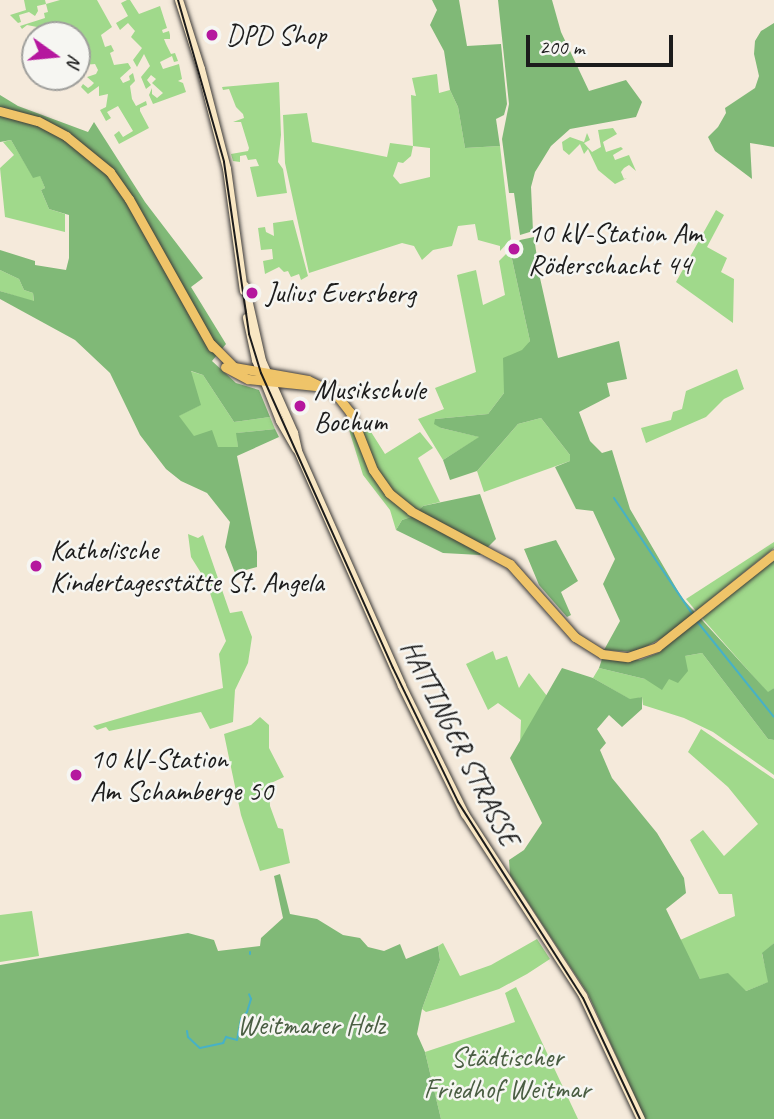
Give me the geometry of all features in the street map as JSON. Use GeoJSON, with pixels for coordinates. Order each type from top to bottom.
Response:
{"type":"FeatureCollection","features":[{"type":"Feature","properties":{"kind":"main road","name":"HATTINGER STRASSE"},"geometry":{"type":"LineString","coordinates":[[178,0],[221,146],[250,325],[263,376],[280,421],[298,451]]}},
{"type":"Feature","properties":{"kind":"main road"},"geometry":{"type":"LineString","coordinates":[[0,111],[38,121],[60,132],[81,146],[110,172],[130,199],[227,369],[238,375],[307,380],[322,386],[345,404],[373,470],[389,493],[411,511],[510,564],[587,647],[611,656],[628,657],[648,651],[667,641],[774,554]]}},
{"type":"Feature","properties":{"kind":"main road"},"geometry":{"type":"LineString","coordinates":[[211,344],[228,363],[288,384],[322,386]]}},
{"type":"Feature","properties":{"kind":"main road","name":"HATTINGER STRASSE"},"geometry":{"type":"LineString","coordinates":[[263,376],[281,404],[298,451],[402,686],[460,804],[583,996],[641,1119]]}},
{"type":"Feature","properties":{"kind":"main road"},"geometry":{"type":"LineString","coordinates":[[281,404],[282,390],[288,384]]}},
{"type":"Feature","properties":{"kind":"green space"},"geometry":{"type":"Polygon","coordinates":[[[24,0],[45,0],[46,4],[37,6],[35,16],[29,12],[19,15],[21,22],[18,23],[10,15],[26,10],[24,0]]]}},
{"type":"Feature","properties":{"kind":"green space"},"geometry":{"type":"Polygon","coordinates":[[[60,0],[97,0],[112,27],[101,35],[105,47],[111,45],[114,51],[110,53],[114,65],[128,63],[131,68],[120,78],[123,83],[130,80],[129,76],[133,73],[135,81],[130,86],[132,99],[136,106],[146,101],[147,105],[140,108],[140,111],[149,128],[119,144],[114,135],[119,131],[123,137],[133,131],[118,106],[107,112],[111,118],[106,121],[100,110],[106,107],[108,94],[99,96],[99,86],[88,94],[85,91],[91,91],[94,83],[91,76],[98,70],[95,64],[91,64],[91,21],[36,21],[45,18],[44,13],[48,12],[46,4],[60,0]]]}},
{"type":"Feature","properties":{"kind":"green space"},"geometry":{"type":"Polygon","coordinates":[[[130,0],[139,14],[160,6],[167,28],[162,30],[163,33],[169,31],[170,35],[170,39],[164,39],[171,54],[175,53],[178,61],[174,62],[172,56],[160,62],[163,69],[179,64],[182,79],[178,81],[183,83],[186,92],[153,104],[149,95],[152,88],[152,94],[157,98],[163,93],[152,83],[156,79],[151,75],[147,80],[151,85],[146,89],[141,77],[150,66],[144,54],[137,67],[133,60],[142,48],[131,37],[135,31],[128,23],[120,30],[116,23],[128,16],[121,3],[130,0]]]}},
{"type":"Feature","properties":{"kind":"green space"},"geometry":{"type":"Polygon","coordinates":[[[432,0],[459,0],[467,46],[501,44],[507,104],[504,115],[496,119],[500,146],[465,148],[458,107],[450,90],[444,51],[430,25],[437,10],[432,0]]]}},
{"type":"Feature","properties":{"kind":"green space"},"geometry":{"type":"Polygon","coordinates":[[[498,0],[552,0],[561,32],[589,91],[626,80],[642,102],[636,117],[570,129],[551,146],[535,172],[531,187],[533,231],[520,235],[514,193],[509,193],[502,139],[509,104],[498,0]]]}},
{"type":"Feature","properties":{"kind":"green space"},"geometry":{"type":"Polygon","coordinates":[[[774,23],[774,147],[750,143],[752,179],[715,151],[708,137],[718,127],[726,113],[725,108],[755,88],[759,76],[754,54],[755,41],[761,31],[774,23]]]}},
{"type":"Feature","properties":{"kind":"green space"},"geometry":{"type":"Polygon","coordinates":[[[437,74],[439,93],[450,90],[458,107],[465,148],[500,146],[511,239],[500,251],[500,246],[478,240],[475,224],[458,226],[452,246],[433,250],[422,260],[414,246],[402,243],[309,273],[285,163],[283,115],[307,113],[312,142],[387,157],[390,143],[413,146],[411,95],[416,96],[412,78],[437,74]],[[413,146],[411,156],[403,163],[398,162],[393,176],[400,184],[430,177],[430,148],[413,146]]]}},
{"type":"Feature","properties":{"kind":"green space"},"geometry":{"type":"Polygon","coordinates":[[[279,82],[281,135],[278,162],[283,169],[287,193],[257,197],[250,167],[259,166],[256,159],[248,160],[246,155],[240,156],[240,162],[233,161],[231,154],[248,151],[249,148],[241,122],[233,122],[244,118],[243,114],[236,107],[229,89],[223,90],[222,87],[279,82]]]}},
{"type":"Feature","properties":{"kind":"green space"},"geometry":{"type":"Polygon","coordinates":[[[0,95],[18,106],[88,132],[94,122],[145,202],[203,278],[191,287],[226,344],[212,361],[236,383],[259,390],[270,417],[234,422],[203,375],[191,371],[201,405],[179,416],[194,436],[212,430],[218,447],[238,447],[236,433],[275,429],[279,437],[237,456],[257,552],[257,567],[235,573],[225,547],[230,522],[207,493],[181,481],[166,469],[140,435],[110,373],[75,340],[0,299],[0,291],[34,301],[33,293],[24,290],[19,279],[0,270],[0,250],[35,261],[35,265],[66,270],[69,258],[69,215],[49,209],[41,190],[45,188],[40,176],[33,178],[11,140],[0,142],[0,95]]]}},
{"type":"Feature","properties":{"kind":"green space"},"geometry":{"type":"Polygon","coordinates":[[[613,128],[617,134],[603,142],[606,152],[621,147],[623,149],[613,155],[615,160],[629,155],[636,171],[629,165],[624,168],[621,172],[624,179],[627,178],[615,184],[598,170],[588,149],[584,154],[580,144],[569,155],[563,150],[562,142],[570,137],[584,142],[587,133],[590,140],[584,143],[592,152],[601,147],[598,130],[613,128]]]}},
{"type":"Feature","properties":{"kind":"green space"},"geometry":{"type":"Polygon","coordinates":[[[11,140],[33,177],[40,175],[45,188],[41,190],[49,209],[65,214],[65,232],[5,217],[0,168],[14,155],[3,142],[11,140]]]}},
{"type":"Feature","properties":{"kind":"green space"},"geometry":{"type":"Polygon","coordinates":[[[716,210],[724,215],[707,247],[727,258],[721,272],[734,279],[733,323],[676,282],[716,210]]]}},
{"type":"Feature","properties":{"kind":"green space"},"geometry":{"type":"Polygon","coordinates":[[[293,220],[308,276],[301,280],[299,274],[291,277],[288,271],[284,272],[279,267],[265,274],[263,261],[273,259],[272,249],[261,250],[258,228],[265,227],[266,232],[274,236],[273,223],[293,220]]]}},
{"type":"Feature","properties":{"kind":"green space"},"geometry":{"type":"Polygon","coordinates":[[[534,237],[558,358],[619,341],[627,379],[607,383],[610,396],[579,412],[590,441],[602,453],[612,450],[630,509],[682,598],[768,692],[774,688],[774,740],[768,739],[702,653],[685,656],[688,671],[678,683],[669,679],[662,690],[645,679],[599,668],[602,659],[640,660],[658,653],[669,644],[664,637],[636,652],[604,650],[620,621],[603,584],[615,559],[593,511],[576,509],[555,467],[570,461],[570,455],[541,418],[518,424],[477,471],[450,480],[443,460],[479,437],[441,428],[434,424],[435,419],[488,414],[504,393],[503,358],[522,350],[530,341],[510,250],[520,240],[534,237]]]}},
{"type":"Feature","properties":{"kind":"green space"},"geometry":{"type":"Polygon","coordinates":[[[510,250],[530,341],[504,380],[504,393],[488,414],[435,419],[441,428],[480,437],[443,460],[418,419],[444,409],[435,388],[476,372],[457,275],[476,270],[483,305],[505,295],[499,261],[510,250]]]}},
{"type":"Feature","properties":{"kind":"green space"},"geometry":{"type":"Polygon","coordinates":[[[0,270],[19,279],[24,290],[33,293],[34,302],[0,291],[0,270]]]}},
{"type":"Feature","properties":{"kind":"green space"},"geometry":{"type":"Polygon","coordinates":[[[737,369],[744,389],[724,399],[706,417],[646,443],[641,428],[671,420],[673,412],[682,409],[686,391],[737,369]]]}},
{"type":"Feature","properties":{"kind":"green space"},"geometry":{"type":"Polygon","coordinates":[[[190,371],[203,375],[234,422],[270,417],[275,429],[237,433],[238,447],[218,447],[194,437],[178,416],[200,405],[190,371]]]}},
{"type":"Feature","properties":{"kind":"green space"},"geometry":{"type":"Polygon","coordinates":[[[358,416],[361,426],[366,424],[385,454],[420,432],[433,448],[418,458],[440,502],[423,506],[411,517],[402,520],[396,530],[390,510],[363,475],[346,420],[358,416]]]}},
{"type":"Feature","properties":{"kind":"green space"},"geometry":{"type":"Polygon","coordinates":[[[541,418],[570,455],[570,461],[484,492],[477,471],[518,424],[541,418]]]}},
{"type":"Feature","properties":{"kind":"green space"},"geometry":{"type":"Polygon","coordinates":[[[480,494],[496,539],[480,555],[443,553],[396,530],[402,520],[411,517],[423,506],[480,494]]]}},
{"type":"Feature","properties":{"kind":"green space"},"geometry":{"type":"Polygon","coordinates":[[[188,534],[198,538],[203,535],[230,613],[242,611],[252,637],[248,663],[235,690],[233,722],[210,729],[201,712],[109,731],[106,727],[97,730],[93,726],[223,688],[219,654],[226,641],[206,581],[191,557],[188,534]]]}},
{"type":"Feature","properties":{"kind":"green space"},"geometry":{"type":"Polygon","coordinates":[[[556,540],[578,581],[561,592],[571,615],[567,617],[539,585],[524,549],[556,540]]]}},
{"type":"Feature","properties":{"kind":"green space"},"geometry":{"type":"Polygon","coordinates":[[[774,542],[774,548],[696,611],[686,599],[774,542]]]}},
{"type":"Feature","properties":{"kind":"green space"},"geometry":{"type":"Polygon","coordinates":[[[774,559],[774,688],[768,693],[702,618],[774,559]]]}},
{"type":"Feature","properties":{"kind":"green space"},"geometry":{"type":"Polygon","coordinates":[[[493,651],[496,660],[507,656],[519,688],[529,673],[547,696],[520,744],[521,720],[498,703],[488,710],[466,664],[493,651]]]}},
{"type":"Feature","properties":{"kind":"green space"},"geometry":{"type":"Polygon","coordinates":[[[702,653],[768,739],[774,740],[774,775],[713,732],[684,718],[643,705],[642,697],[631,700],[593,678],[599,668],[645,679],[685,656],[702,653]]]}},
{"type":"Feature","properties":{"kind":"green space"},"geometry":{"type":"Polygon","coordinates":[[[562,668],[593,678],[630,699],[642,697],[642,709],[622,727],[609,715],[597,729],[606,743],[600,750],[612,778],[657,833],[684,878],[686,893],[666,909],[700,979],[728,973],[746,991],[768,982],[762,953],[774,943],[774,1119],[645,1119],[588,994],[510,875],[509,860],[524,850],[542,823],[510,758],[562,668]]]}},
{"type":"Feature","properties":{"kind":"green space"},"geometry":{"type":"Polygon","coordinates":[[[260,717],[269,725],[269,748],[284,777],[269,784],[270,806],[278,828],[283,829],[290,863],[260,871],[241,815],[224,734],[251,725],[260,717]]]}},
{"type":"Feature","properties":{"kind":"green space"},"geometry":{"type":"Polygon","coordinates":[[[701,729],[774,779],[774,943],[762,954],[769,982],[746,991],[700,979],[680,940],[735,916],[732,894],[719,894],[690,840],[703,830],[724,856],[758,824],[728,787],[688,752],[701,729]]]}},
{"type":"Feature","properties":{"kind":"green space","name":"Weitmarer Holz"},"geometry":{"type":"Polygon","coordinates":[[[280,874],[290,914],[317,919],[343,935],[360,938],[368,947],[384,951],[400,944],[406,959],[438,946],[440,960],[422,1009],[417,1034],[425,1052],[441,1119],[0,1119],[0,965],[188,933],[214,940],[218,951],[260,946],[261,938],[283,918],[274,876],[280,874]]]}},
{"type":"Feature","properties":{"kind":"green space"},"geometry":{"type":"Polygon","coordinates":[[[32,911],[39,956],[0,962],[0,915],[32,911]]]}},
{"type":"Feature","properties":{"kind":"green space"},"geometry":{"type":"Polygon","coordinates":[[[537,939],[550,959],[527,974],[499,989],[426,1012],[422,1009],[440,960],[438,946],[443,943],[460,976],[491,965],[537,939]]]}},
{"type":"Feature","properties":{"kind":"green space","name":"Städtischer Friedhof Weitmar"},"geometry":{"type":"Polygon","coordinates":[[[516,987],[578,1119],[441,1119],[425,1052],[515,1022],[505,993],[516,987]]]}},
{"type":"Feature","properties":{"kind":"waterway"},"geometry":{"type":"LineString","coordinates":[[614,498],[693,615]]}},
{"type":"Feature","properties":{"kind":"waterway"},"geometry":{"type":"LineString","coordinates":[[696,620],[774,717]]}},
{"type":"Feature","properties":{"kind":"waterway"},"geometry":{"type":"LineString","coordinates":[[187,1031],[188,1037],[200,1048],[223,1043],[226,1037],[237,1040],[241,1019],[247,1012],[251,999],[249,994]]}},
{"type":"Feature","properties":{"kind":"tram line"},"geometry":{"type":"LineString","coordinates":[[178,0],[224,162],[249,334],[261,373],[393,668],[458,802],[583,998],[640,1119]]}},
{"type":"Feature","properties":{"kind":"place","name":"DPD Shop"},"geometry":{"type":"Point","coordinates":[212,35]}},
{"type":"Feature","properties":{"kind":"place","name":"10 kV-Station Am Röderschacht 44"},"geometry":{"type":"Point","coordinates":[514,249]}},
{"type":"Feature","properties":{"kind":"place","name":"Julius Eversberg"},"geometry":{"type":"Point","coordinates":[252,293]}},
{"type":"Feature","properties":{"kind":"place","name":"Musikschule Bochum"},"geometry":{"type":"Point","coordinates":[300,406]}},
{"type":"Feature","properties":{"kind":"place","name":"Katholische Kindertagesstätte St. Angela"},"geometry":{"type":"Point","coordinates":[36,566]}},
{"type":"Feature","properties":{"kind":"place","name":"10 kV-Station Am Schamberge 50"},"geometry":{"type":"Point","coordinates":[76,775]}}]}
